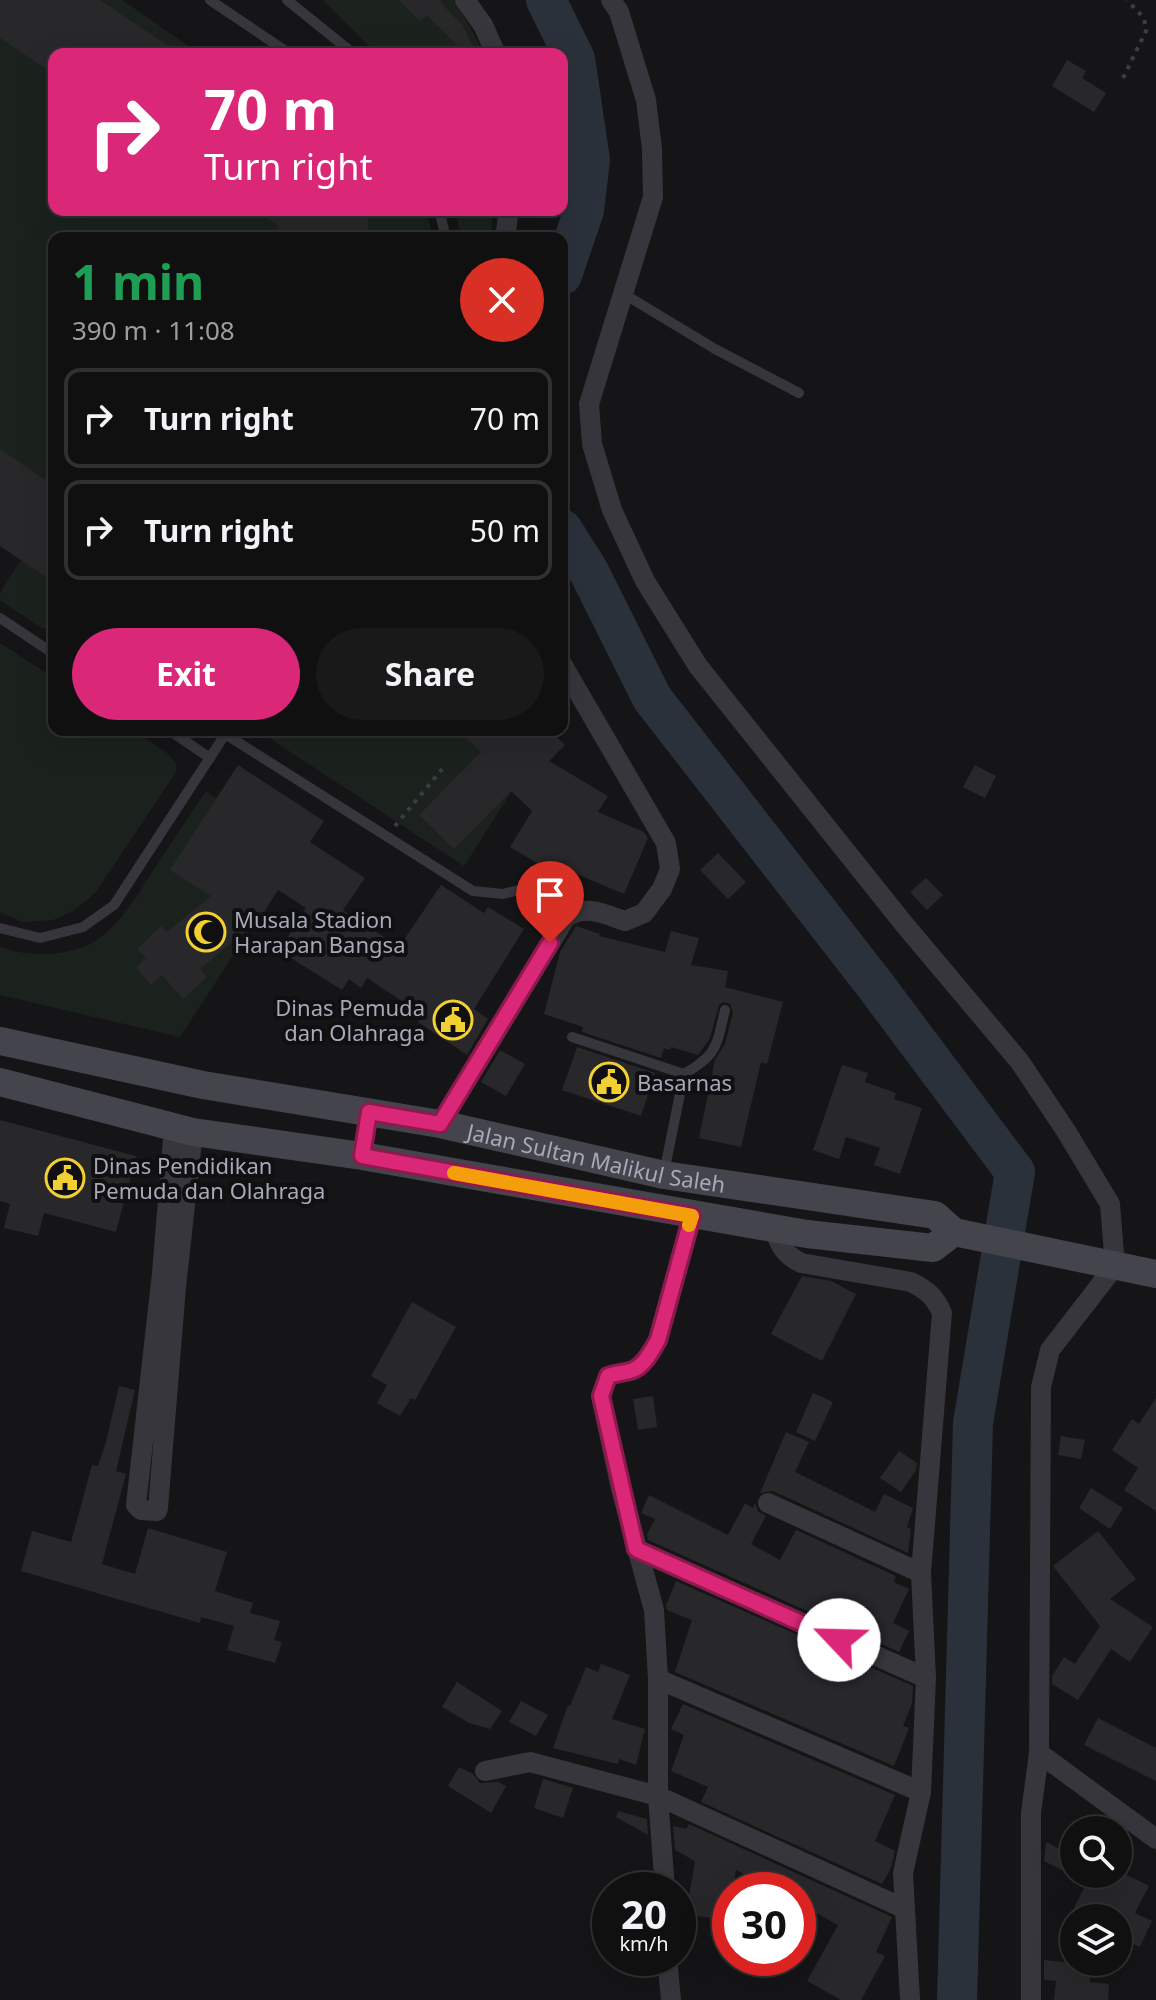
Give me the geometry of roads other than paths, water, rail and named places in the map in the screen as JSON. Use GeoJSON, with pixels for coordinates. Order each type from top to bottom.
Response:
{"type":"FeatureCollection","features":[{"type":"Feature","properties":{"kind":"main road","name":"Jalan Sultan Malikul Saleh"},"geometry":{"type":"LineString","coordinates":[[0,1041],[203,1085],[440,1124],[664,1175],[935,1215],[961,1234],[1156,1274]]}},
{"type":"Feature","properties":{"kind":"main road","name":"Jalan Sultan Malikul Saleh"},"geometry":{"type":"LineString","coordinates":[[0,1082],[183,1129],[362,1156],[774,1229],[933,1248],[961,1234]]}},
{"type":"Feature","properties":{"kind":"main road"},"geometry":{"type":"LineString","coordinates":[[362,1156],[369,1112]]}},
{"type":"Feature","properties":{"kind":"street"},"geometry":{"type":"LineString","coordinates":[[465,0],[483,25],[493,48]]}},
{"type":"Feature","properties":{"kind":"street"},"geometry":{"type":"LineString","coordinates":[[611,0],[619,12],[646,100],[652,149],[653,197],[589,404],[592,444],[612,510],[645,581],[698,666],[904,924],[1020,1062],[1110,1204],[1115,1266],[1050,1350],[1041,1387],[1039,1753],[1031,1813],[1031,2000]]}},
{"type":"Feature","properties":{"kind":"street"},"geometry":{"type":"LineString","coordinates":[[440,1124],[566,917],[575,911],[588,909],[625,921],[644,913],[662,889],[670,869],[666,843],[568,674]]}},
{"type":"Feature","properties":{"kind":"street"},"geometry":{"type":"LineString","coordinates":[[183,1129],[176,1287],[158,1508],[153,1511],[138,1509],[136,1505],[183,1129]]}},
{"type":"Feature","properties":{"kind":"street"},"geometry":{"type":"LineString","coordinates":[[664,1872],[658,1796],[658,1679],[654,1610],[636,1549],[601,1396],[608,1376],[622,1370],[634,1370],[647,1358],[658,1340],[692,1216]]}},
{"type":"Feature","properties":{"kind":"street"},"geometry":{"type":"LineString","coordinates":[[774,1229],[781,1248],[789,1257],[801,1263],[911,1282],[924,1288],[935,1299],[942,1313],[921,1573],[926,1678],[921,1792],[903,1873],[910,2000]]}},
{"type":"Feature","properties":{"kind":"street"},"geometry":{"type":"LineString","coordinates":[[768,1503],[921,1573]]}},
{"type":"Feature","properties":{"kind":"street"},"geometry":{"type":"LineString","coordinates":[[636,1549],[926,1678]]}},
{"type":"Feature","properties":{"kind":"street"},"geometry":{"type":"LineString","coordinates":[[658,1679],[921,1792]]}},
{"type":"Feature","properties":{"kind":"street"},"geometry":{"type":"LineString","coordinates":[[1039,1753],[1156,1839]]}},
{"type":"Feature","properties":{"kind":"street"},"geometry":{"type":"LineString","coordinates":[[485,1771],[530,1762],[658,1796],[903,1908]]}},
{"type":"Feature","properties":{"kind":"street"},"geometry":{"type":"LineString","coordinates":[[669,1976],[671,2000]]}},
{"type":"Feature","properties":{"kind":"lane"},"geometry":{"type":"LineString","coordinates":[[210,0],[281,48]]}},
{"type":"Feature","properties":{"kind":"lane"},"geometry":{"type":"LineString","coordinates":[[287,0],[300,3],[348,48]]}},
{"type":"Feature","properties":{"kind":"lane"},"geometry":{"type":"LineString","coordinates":[[624,294],[715,349],[799,393]]}},
{"type":"Feature","properties":{"kind":"lane"},"geometry":{"type":"LineString","coordinates":[[0,618],[48,648]]}},
{"type":"Feature","properties":{"kind":"lane"},"geometry":{"type":"LineString","coordinates":[[178,736],[210,758]]}},
{"type":"Feature","properties":{"kind":"lane"},"geometry":{"type":"LineString","coordinates":[[0,928],[40,938],[83,927],[114,905],[224,736]]}},
{"type":"Feature","properties":{"kind":"lane"},"geometry":{"type":"LineString","coordinates":[[232,736],[473,891],[503,894],[538,885]]}},
{"type":"Feature","properties":{"kind":"lane"},"geometry":{"type":"LineString","coordinates":[[664,1175],[684,1074],[711,1055],[725,1010]]}},
{"type":"Feature","properties":{"kind":"lane"},"geometry":{"type":"LineString","coordinates":[[572,1037],[684,1074]]}},
{"type":"Feature","properties":{"kind":"waterway"},"geometry":{"type":"LineString","coordinates":[[546,0],[575,59],[590,160],[584,210],[568,257]]}},
{"type":"Feature","properties":{"kind":"waterway"},"geometry":{"type":"LineString","coordinates":[[568,538],[588,570],[652,698],[875,985],[1015,1172],[973,1423],[957,2000]]}},
{"type":"Feature","properties":{"kind":"place","name":"Musala Stadion Harapan Bangsa"},"geometry":{"type":"Point","coordinates":[206,932]}},
{"type":"Feature","properties":{"kind":"place","name":"Dinas Pemuda dan Olahraga"},"geometry":{"type":"Point","coordinates":[453,1020]}},
{"type":"Feature","properties":{"kind":"place","name":"Basarnas"},"geometry":{"type":"Point","coordinates":[609,1082]}},
{"type":"Feature","properties":{"kind":"place","name":"Dinas Pendidikan Pemuda dan Olahraga"},"geometry":{"type":"Point","coordinates":[65,1178]}}]}
